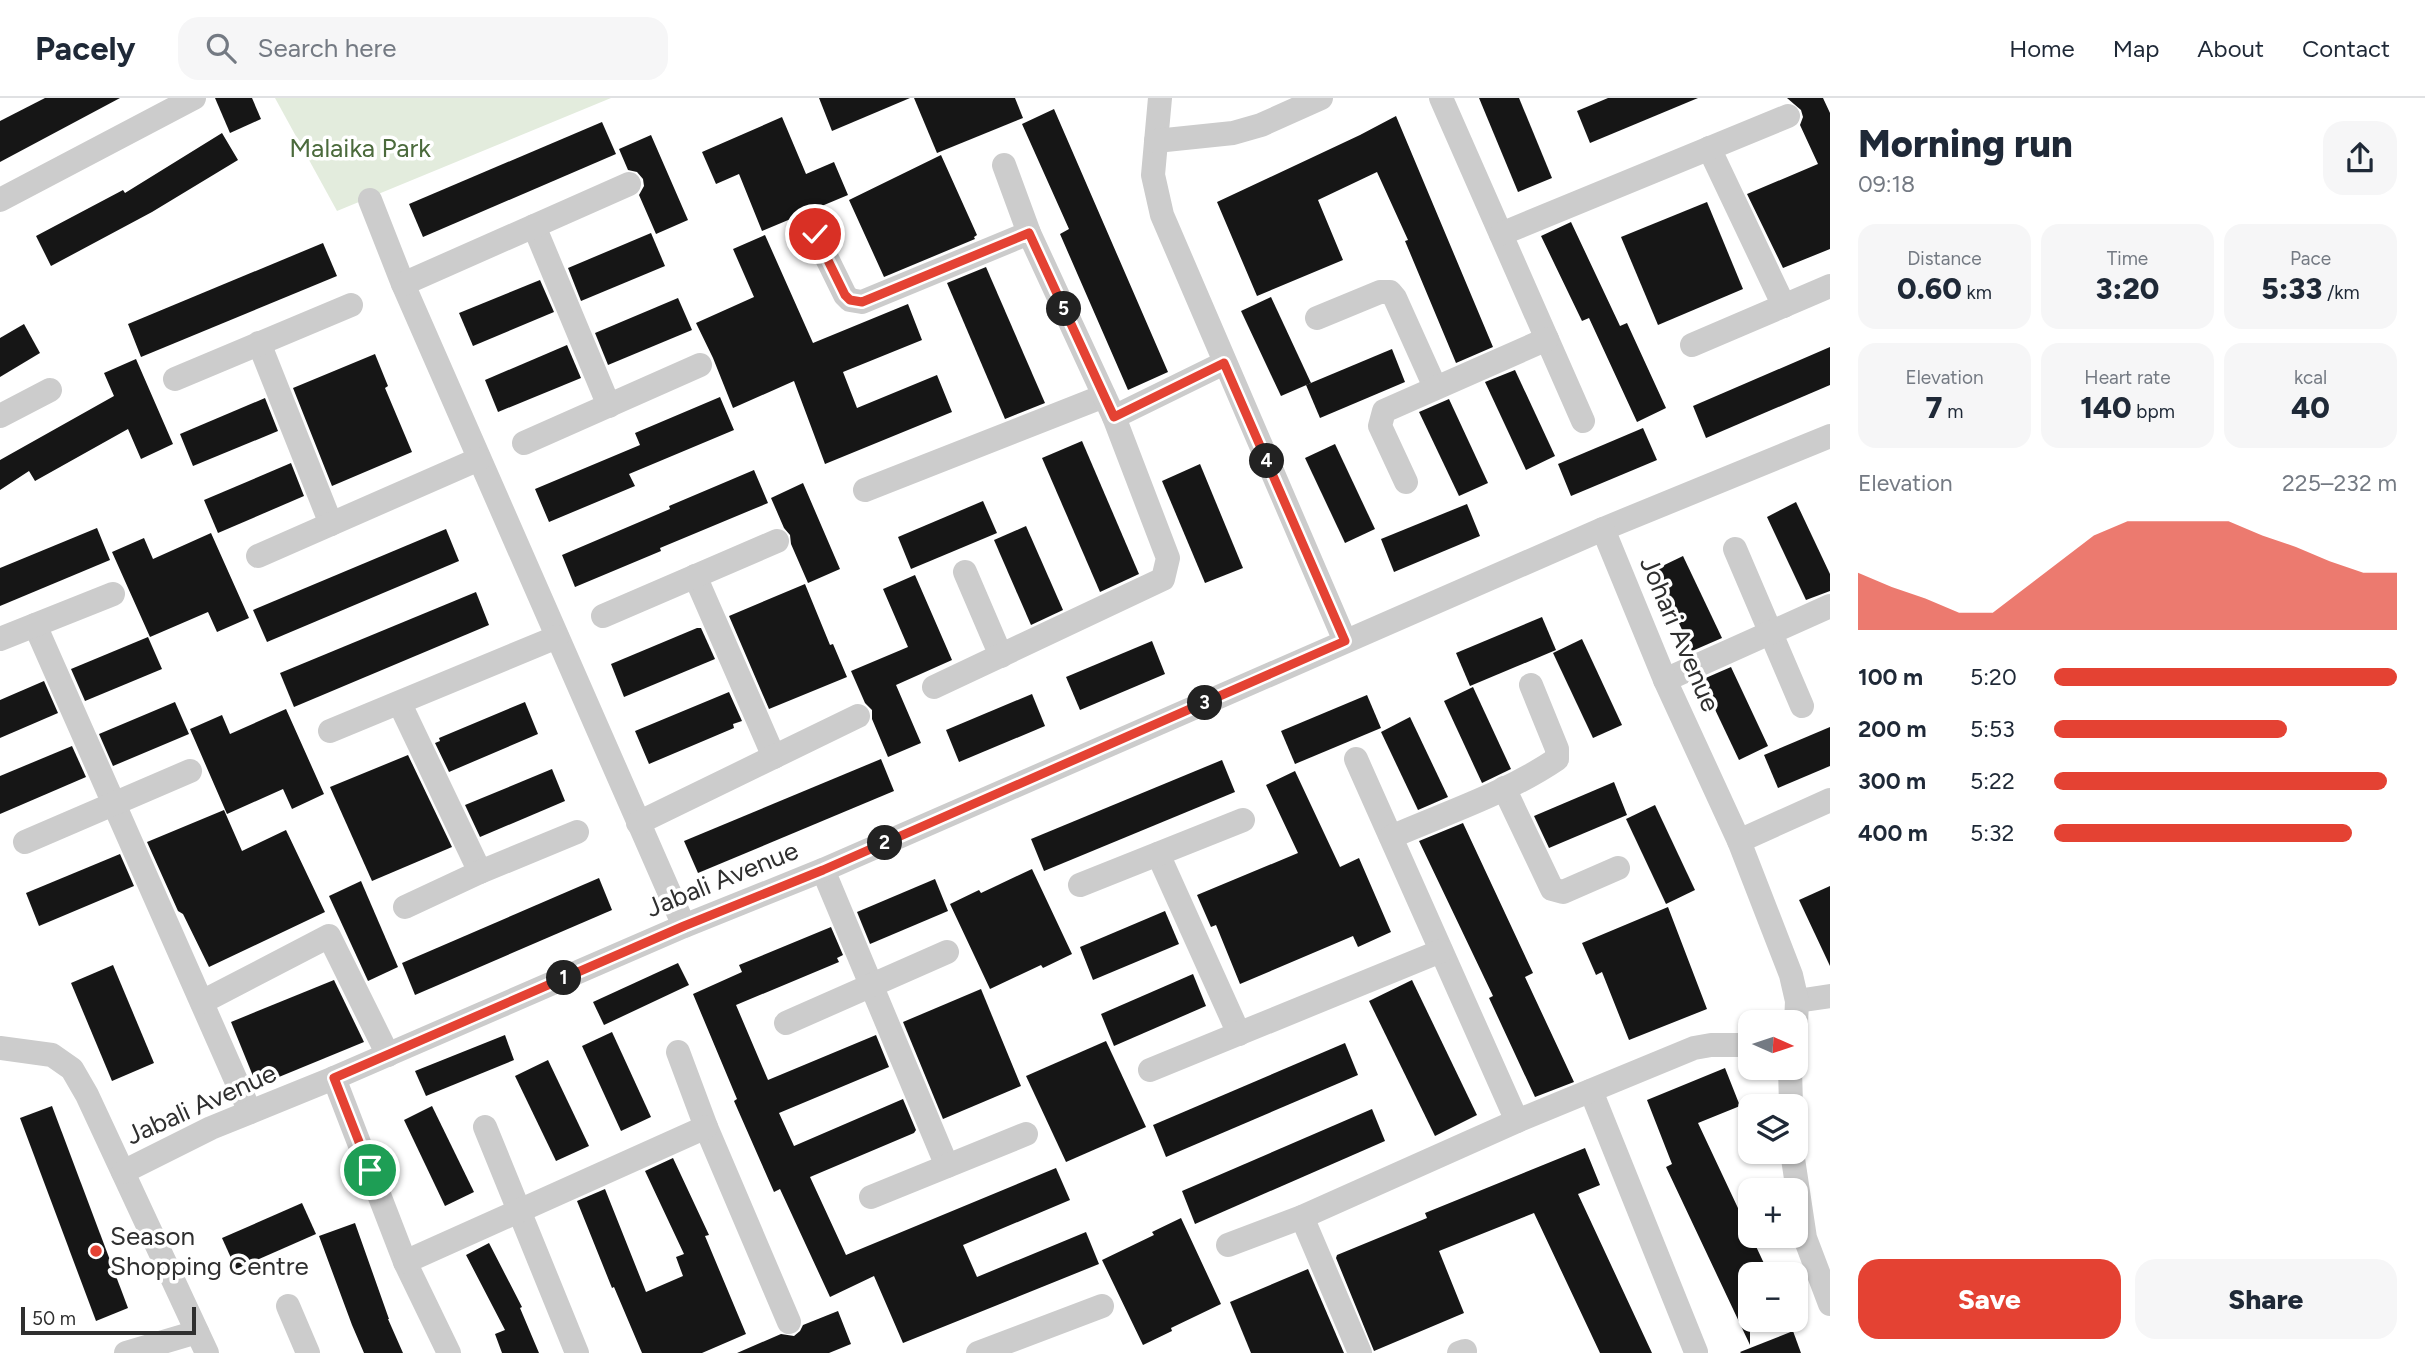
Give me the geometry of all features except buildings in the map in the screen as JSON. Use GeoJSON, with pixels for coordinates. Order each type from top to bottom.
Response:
{"type":"FeatureCollection","features":[{"type":"Feature","properties":{"kind":"street"},"geometry":{"type":"LineString","coordinates":[[1,197],[194,98]]}},
{"type":"Feature","properties":{"kind":"street"},"geometry":{"type":"LineString","coordinates":[[1160,98],[1153,175],[1160,208],[1345,641],[1603,529],[1830,436]]}},
{"type":"Feature","properties":{"kind":"street"},"geometry":{"type":"LineString","coordinates":[[1156,141],[1233,133],[1261,125],[1321,98]]}},
{"type":"Feature","properties":{"kind":"street"},"geometry":{"type":"LineString","coordinates":[[1441,98],[1583,421]]}},
{"type":"Feature","properties":{"kind":"street"},"geometry":{"type":"LineString","coordinates":[[1501,233],[1788,116]]}},
{"type":"Feature","properties":{"kind":"street"},"geometry":{"type":"LineString","coordinates":[[1709,148],[1784,306]]}},
{"type":"Feature","properties":{"kind":"street"},"geometry":{"type":"LineString","coordinates":[[934,687],[1163,579],[1168,558],[1109,407],[1029,233],[1004,165]]}},
{"type":"Feature","properties":{"kind":"street"},"geometry":{"type":"LineString","coordinates":[[402,284],[629,184]]}},
{"type":"Feature","properties":{"kind":"street"},"geometry":{"type":"LineString","coordinates":[[369,200],[402,284],[684,926]]}},
{"type":"Feature","properties":{"kind":"street"},"geometry":{"type":"LineString","coordinates":[[534,226],[609,406]]}},
{"type":"Feature","properties":{"kind":"street"},"geometry":{"type":"LineString","coordinates":[[815,234],[845,295],[850,300],[862,302],[1029,233]]}},
{"type":"Feature","properties":{"kind":"street"},"geometry":{"type":"LineString","coordinates":[[1692,345],[1830,286]]}},
{"type":"Feature","properties":{"kind":"street"},"geometry":{"type":"LineString","coordinates":[[1317,318],[1380,292],[1390,292],[1436,387]]}},
{"type":"Feature","properties":{"kind":"street"},"geometry":{"type":"LineString","coordinates":[[176,379],[351,305]]}},
{"type":"Feature","properties":{"kind":"street"},"geometry":{"type":"LineString","coordinates":[[1406,482],[1381,426],[1381,416],[1389,409],[1436,387],[1547,339]]}},
{"type":"Feature","properties":{"kind":"street"},"geometry":{"type":"LineString","coordinates":[[259,343],[331,524]]}},
{"type":"Feature","properties":{"kind":"street"},"geometry":{"type":"LineString","coordinates":[[864,490],[1109,407],[1224,363]]}},
{"type":"Feature","properties":{"kind":"street"},"geometry":{"type":"LineString","coordinates":[[524,443],[700,365]]}},
{"type":"Feature","properties":{"kind":"street"},"geometry":{"type":"LineString","coordinates":[[0,416],[50,390]]}},
{"type":"Feature","properties":{"kind":"street"},"geometry":{"type":"LineString","coordinates":[[258,556],[479,459]]}},
{"type":"Feature","properties":{"kind":"street","name":"Johari Avenue"},"geometry":{"type":"LineString","coordinates":[[1603,529],[1665,680],[1739,841],[1791,975],[1796,1010]]}},
{"type":"Feature","properties":{"kind":"street"},"geometry":{"type":"LineString","coordinates":[[603,617],[777,541]]}},
{"type":"Feature","properties":{"kind":"street"},"geometry":{"type":"LineString","coordinates":[[1735,549],[1802,706]]}},
{"type":"Feature","properties":{"kind":"street"},"geometry":{"type":"LineString","coordinates":[[965,572],[1002,656]]}},
{"type":"Feature","properties":{"kind":"street"},"geometry":{"type":"LineString","coordinates":[[695,576],[774,757]]}},
{"type":"Feature","properties":{"kind":"street"},"geometry":{"type":"LineString","coordinates":[[0,639],[113,594]]}},
{"type":"Feature","properties":{"kind":"street"},"geometry":{"type":"LineString","coordinates":[[1665,680],[1830,606]]}},
{"type":"Feature","properties":{"kind":"street"},"geometry":{"type":"LineString","coordinates":[[36,625],[250,1112]]}},
{"type":"Feature","properties":{"kind":"street"},"geometry":{"type":"LineString","coordinates":[[330,731],[557,637]]}},
{"type":"Feature","properties":{"kind":"street","name":"Jabali Avenue"},"geometry":{"type":"LineString","coordinates":[[123,1172],[211,1128],[388,1055],[684,926],[823,870],[1345,641]]}},
{"type":"Feature","properties":{"kind":"street"},"geometry":{"type":"LineString","coordinates":[[1391,837],[1504,788],[1557,759],[1557,749],[1531,685]]}},
{"type":"Feature","properties":{"kind":"street"},"geometry":{"type":"LineString","coordinates":[[400,704],[480,872]]}},
{"type":"Feature","properties":{"kind":"street"},"geometry":{"type":"LineString","coordinates":[[639,823],[858,716]]}},
{"type":"Feature","properties":{"kind":"street"},"geometry":{"type":"LineString","coordinates":[[1356,759],[1517,1121]]}},
{"type":"Feature","properties":{"kind":"street"},"geometry":{"type":"LineString","coordinates":[[25,842],[190,771]]}},
{"type":"Feature","properties":{"kind":"street"},"geometry":{"type":"LineString","coordinates":[[1504,788],[1552,889],[1563,892],[1618,868]]}},
{"type":"Feature","properties":{"kind":"street"},"geometry":{"type":"LineString","coordinates":[[1739,841],[1830,800]]}},
{"type":"Feature","properties":{"kind":"street"},"geometry":{"type":"LineString","coordinates":[[1080,885],[1243,820]]}},
{"type":"Feature","properties":{"kind":"street"},"geometry":{"type":"LineString","coordinates":[[405,907],[480,872],[577,832]]}},
{"type":"Feature","properties":{"kind":"street"},"geometry":{"type":"LineString","coordinates":[[1158,854],[1239,1034]]}},
{"type":"Feature","properties":{"kind":"street"},"geometry":{"type":"LineString","coordinates":[[823,870],[947,1166]]}},
{"type":"Feature","properties":{"kind":"street"},"geometry":{"type":"LineString","coordinates":[[202,1002],[329,936],[388,1055]]}},
{"type":"Feature","properties":{"kind":"street"},"geometry":{"type":"LineString","coordinates":[[1150,1070],[1441,951]]}},
{"type":"Feature","properties":{"kind":"street"},"geometry":{"type":"LineString","coordinates":[[786,1023],[947,952]]}},
{"type":"Feature","properties":{"kind":"street"},"geometry":{"type":"LineString","coordinates":[[1802,1010],[1830,996]]}},
{"type":"Feature","properties":{"kind":"street"},"geometry":{"type":"LineString","coordinates":[[1228,1245],[1302,1217],[1517,1121],[1694,1048],[1738,1045]]}},
{"type":"Feature","properties":{"kind":"street"},"geometry":{"type":"LineString","coordinates":[[0,1048],[52,1055],[72,1069],[87,1095],[202,1342],[126,1353]]}},
{"type":"Feature","properties":{"kind":"street"},"geometry":{"type":"LineString","coordinates":[[677,1052],[789,1322]]}},
{"type":"Feature","properties":{"kind":"street"},"geometry":{"type":"LineString","coordinates":[[334,1078],[405,1262],[449,1353]]}},
{"type":"Feature","properties":{"kind":"street"},"geometry":{"type":"LineString","coordinates":[[1591,1091],[1696,1352]]}},
{"type":"Feature","properties":{"kind":"street"},"geometry":{"type":"LineString","coordinates":[[485,1127],[577,1353]]}},
{"type":"Feature","properties":{"kind":"street"},"geometry":{"type":"LineString","coordinates":[[405,1262],[706,1127]]}},
{"type":"Feature","properties":{"kind":"street"},"geometry":{"type":"LineString","coordinates":[[871,1197],[1026,1134]]}},
{"type":"Feature","properties":{"kind":"street"},"geometry":{"type":"LineString","coordinates":[[1794,1164],[1805,1238],[1830,1304]]}},
{"type":"Feature","properties":{"kind":"street"},"geometry":{"type":"LineString","coordinates":[[1302,1217],[1360,1353]]}},
{"type":"Feature","properties":{"kind":"street"},"geometry":{"type":"LineString","coordinates":[[288,1306],[308,1353]]}},
{"type":"Feature","properties":{"kind":"street"},"geometry":{"type":"LineString","coordinates":[[978,1353],[1028,1345],[1102,1306]]}},
{"type":"Feature","properties":{"kind":"green space","name":"Malaika Park"},"geometry":{"type":"Polygon","coordinates":[[[275,98],[611,98],[337,211],[275,98]]]}},
{"type":"Feature","properties":{"kind":"place","name":"Season Shopping Centre"},"geometry":{"type":"Point","coordinates":[96,1251]}},
{"type":"Feature","properties":{"kind":"route"},"geometry":{"type":"LineString","coordinates":[[370,1170],[334,1078],[684,926],[823,870],[1345,641],[1224,363],[1114,417],[1029,233],[862,302],[850,300],[845,295],[815,234]]}}]}
